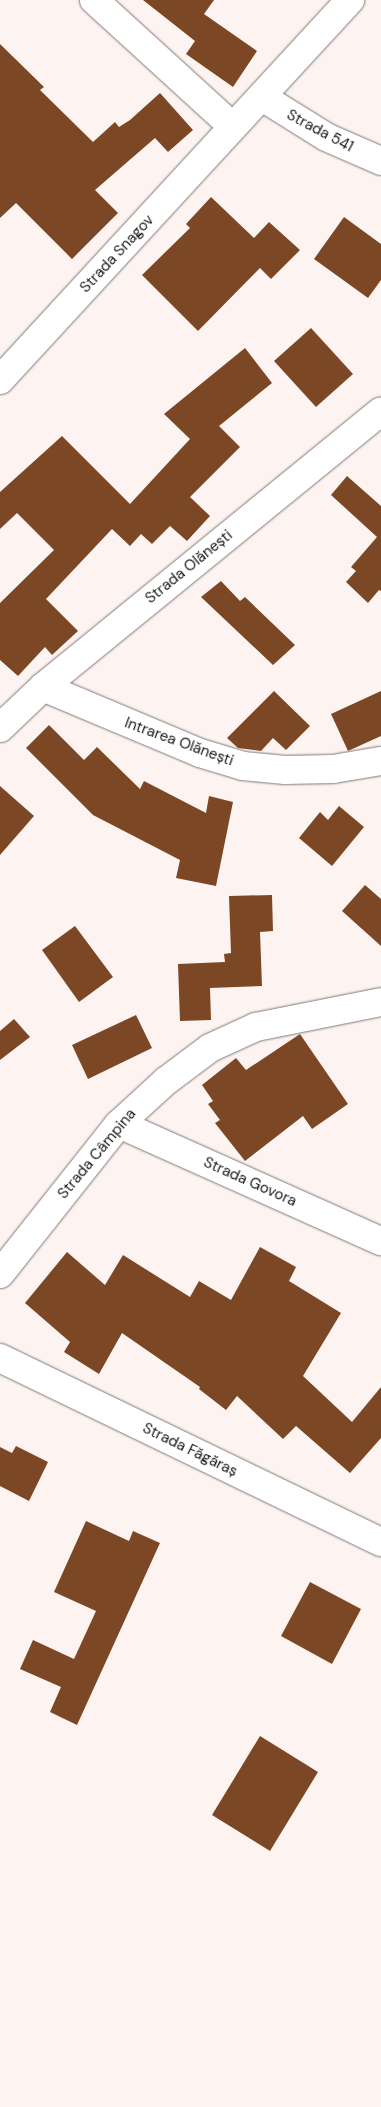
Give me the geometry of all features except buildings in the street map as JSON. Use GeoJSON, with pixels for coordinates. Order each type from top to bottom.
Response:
{"type":"FeatureCollection","features":[{"type":"Feature","properties":{"kind":"street"},"geometry":{"type":"LineString","coordinates":[[94,0],[233,127]]}},
{"type":"Feature","properties":{"kind":"street","name":"Strada Snagov"},"geometry":{"type":"LineString","coordinates":[[0,380],[350,0]]}},
{"type":"Feature","properties":{"kind":"street","name":"Strada 541"},"geometry":{"type":"LineString","coordinates":[[262,97],[326,137],[381,161]]}},
{"type":"Feature","properties":{"kind":"street","name":"Strada Olănești"},"geometry":{"type":"LineString","coordinates":[[0,728],[43,686],[381,411]]}},
{"type":"Feature","properties":{"kind":"street","name":"Intrarea Olănești"},"geometry":{"type":"LineString","coordinates":[[43,686],[200,753],[243,766],[285,770],[333,769],[381,761]]}},
{"type":"Feature","properties":{"kind":"street","name":"Strada Câmpina"},"geometry":{"type":"LineString","coordinates":[[0,1274],[119,1124],[166,1080],[210,1048],[256,1027],[381,1002]]}},
{"type":"Feature","properties":{"kind":"street","name":"Strada Govora"},"geometry":{"type":"LineString","coordinates":[[119,1124],[381,1241]]}},
{"type":"Feature","properties":{"kind":"street","name":"Strada Făgăraș"},"geometry":{"type":"LineString","coordinates":[[0,1358],[381,1542]]}}]}
